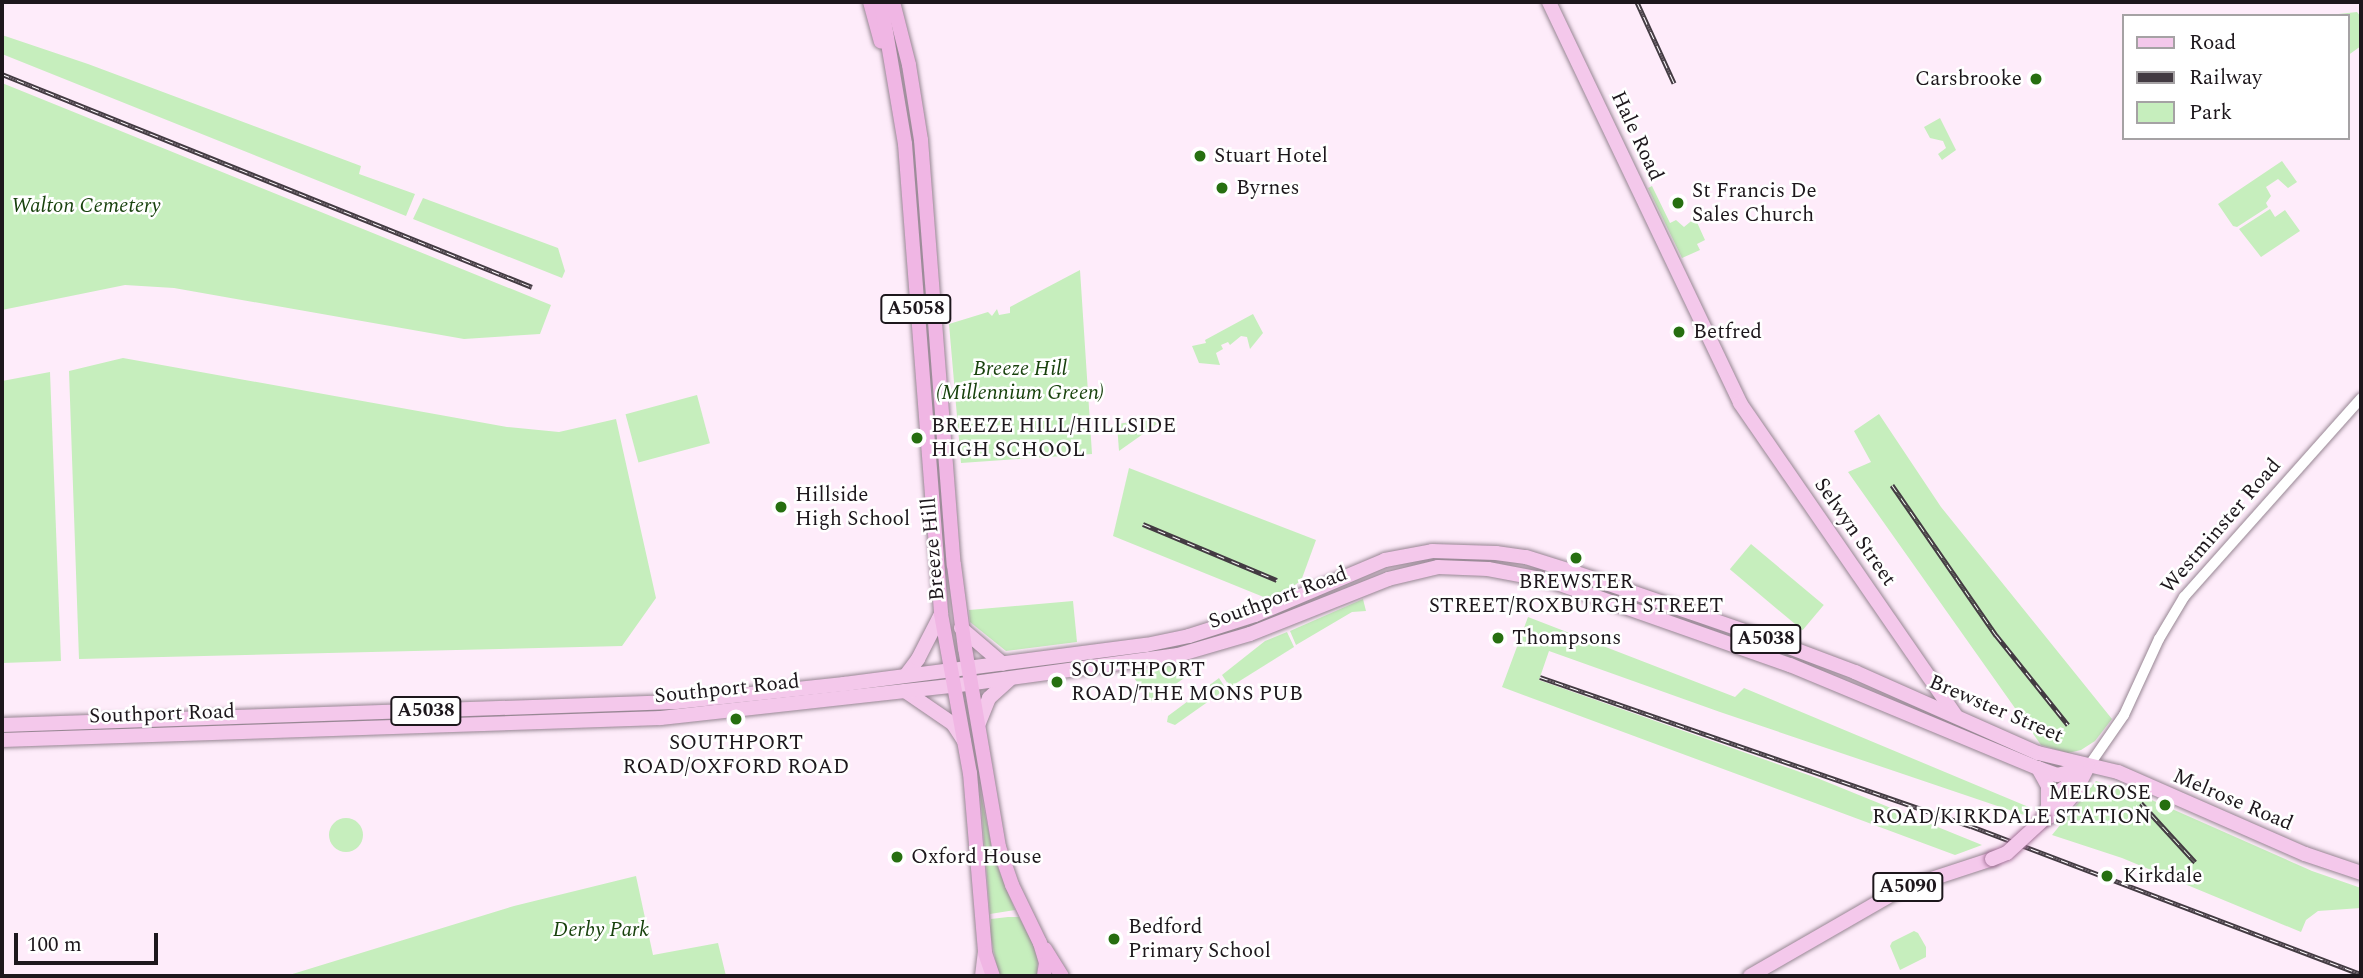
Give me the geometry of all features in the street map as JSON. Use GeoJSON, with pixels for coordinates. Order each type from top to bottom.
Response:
{"type":"FeatureCollection","features":[{"type":"Feature","properties":{"kind":"highway"},"geometry":{"type":"LineString","coordinates":[[870,2],[884,54],[894,75]]}},
{"type":"Feature","properties":{"kind":"highway","name":"A5058"},"geometry":{"type":"LineString","coordinates":[[881,2],[894,75]]}},
{"type":"Feature","properties":{"kind":"highway","name":"A5058"},"geometry":{"type":"LineString","coordinates":[[893,2],[909,65]]}},
{"type":"Feature","properties":{"kind":"highway"},"geometry":{"type":"LineString","coordinates":[[904,2],[909,65]]}},
{"type":"Feature","properties":{"kind":"highway","name":"Breeze Hill"},"geometry":{"type":"LineString","coordinates":[[909,65],[926,189],[961,628],[999,847],[1012,885],[1040,943],[1046,963],[1044,976]]}},
{"type":"Feature","properties":{"kind":"highway","name":"Breeze Hill"},"geometry":{"type":"LineString","coordinates":[[894,75],[907,165],[941,614],[949,670],[965,742],[979,855],[985,953],[993,976]]}},
{"type":"Feature","properties":{"kind":"highway","name":"A5058"},"geometry":{"type":"LineString","coordinates":[[1040,943],[1062,976]]}},
{"type":"Feature","properties":{"kind":"main road","name":"Hale Road"},"geometry":{"type":"LineString","coordinates":[[1549,2],[1740,403]]}},
{"type":"Feature","properties":{"kind":"main road","name":"Selwyn Street"},"geometry":{"type":"LineString","coordinates":[[1740,403],[1957,716]]}},
{"type":"Feature","properties":{"kind":"main road","name":"Brewster Street"},"geometry":{"type":"LineString","coordinates":[[1432,551],[1516,556],[1574,572],[1770,640],[1957,716],[2038,753],[2088,767]]}},
{"type":"Feature","properties":{"kind":"main road","name":"Southport Road"},"geometry":{"type":"LineString","coordinates":[[2,725],[676,702],[1113,651],[1189,636],[1255,615],[1385,560],[1432,551]]}},
{"type":"Feature","properties":{"kind":"main road","name":"Brewster Street"},"geometry":{"type":"LineString","coordinates":[[1438,567],[1521,574],[1577,590],[1779,661],[2057,775],[2088,767]]}},
{"type":"Feature","properties":{"kind":"main road","name":"Southport Road"},"geometry":{"type":"LineString","coordinates":[[2,740],[662,718],[952,686],[1178,655],[1250,634],[1388,579],[1438,567]]}},
{"type":"Feature","properties":{"kind":"main road"},"geometry":{"type":"LineString","coordinates":[[906,675],[918,659],[941,614]]}},
{"type":"Feature","properties":{"kind":"main road"},"geometry":{"type":"LineString","coordinates":[[961,628],[1003,664]]}},
{"type":"Feature","properties":{"kind":"main road"},"geometry":{"type":"LineString","coordinates":[[979,723],[992,694],[1011,678]]}},
{"type":"Feature","properties":{"kind":"main road"},"geometry":{"type":"LineString","coordinates":[[1921,701],[1932,699],[1936,687]]}},
{"type":"Feature","properties":{"kind":"main road"},"geometry":{"type":"LineString","coordinates":[[905,691],[953,724],[965,742]]}},
{"type":"Feature","properties":{"kind":"main road","name":"Westminster Road"},"geometry":{"type":"LineString","coordinates":[[1750,976],[1901,889],[2007,853],[2046,813],[2058,813],[2074,794],[2088,767]]}},
{"type":"Feature","properties":{"kind":"main road","name":"Melrose Road"},"geometry":{"type":"LineString","coordinates":[[2088,767],[2118,772],[2305,853],[2361,873]]}},
{"type":"Feature","properties":{"kind":"main road"},"geometry":{"type":"LineString","coordinates":[[2038,768],[2048,786],[2046,813]]}},
{"type":"Feature","properties":{"kind":"main road","name":"Breeze Hill"},"geometry":{"type":"LineString","coordinates":[[982,976],[985,953]]}},
{"type":"Feature","properties":{"kind":"street","name":"Westminster Road"},"geometry":{"type":"LineString","coordinates":[[2088,767],[2124,715],[2179,605],[2203,573],[2361,398]]}},
{"type":"Feature","properties":{"kind":"green space"},"geometry":{"type":"Polygon","coordinates":[[[2357,12],[2361,17],[2361,46],[2349,55],[2349,14],[2338,14],[2357,12]]]}},
{"type":"Feature","properties":{"kind":"green space"},"geometry":{"type":"Polygon","coordinates":[[[2,35],[88,64],[361,166],[359,174],[415,194],[406,216],[2,54],[2,35]]]}},
{"type":"Feature","properties":{"kind":"green space","name":"Walton Cemetery"},"geometry":{"type":"Polygon","coordinates":[[[2,83],[551,305],[540,334],[464,339],[174,288],[125,285],[2,310],[2,83]]]}},
{"type":"Feature","properties":{"kind":"green space"},"geometry":{"type":"Polygon","coordinates":[[[1940,118],[1956,150],[1942,160],[1938,154],[1946,148],[1943,141],[1930,138],[1924,127],[1940,118]]]}},
{"type":"Feature","properties":{"kind":"green space"},"geometry":{"type":"Polygon","coordinates":[[[2282,161],[2297,182],[2288,188],[2278,179],[2266,187],[2271,196],[2266,203],[2268,207],[2237,227],[2233,226],[2218,204],[2282,161]]]}},
{"type":"Feature","properties":{"kind":"green space"},"geometry":{"type":"Polygon","coordinates":[[[1652,186],[1670,223],[1676,220],[1684,227],[1695,218],[1705,240],[1697,244],[1700,250],[1682,258],[1648,188],[1652,186]]]}},
{"type":"Feature","properties":{"kind":"green space"},"geometry":{"type":"Polygon","coordinates":[[[423,198],[558,248],[565,271],[562,278],[413,219],[423,198]]]}},
{"type":"Feature","properties":{"kind":"green space"},"geometry":{"type":"Polygon","coordinates":[[[2270,209],[2275,217],[2285,210],[2300,231],[2261,257],[2239,229],[2270,209]]]}},
{"type":"Feature","properties":{"kind":"green space","name":"Breeze Hill (Millennium Green)"},"geometry":{"type":"Polygon","coordinates":[[[1080,270],[1092,454],[961,463],[949,324],[988,312],[992,316],[997,309],[999,315],[1010,313],[1010,307],[1080,270]]]}},
{"type":"Feature","properties":{"kind":"green space"},"geometry":{"type":"Polygon","coordinates":[[[1253,314],[1263,333],[1250,349],[1247,337],[1241,336],[1230,345],[1228,342],[1221,345],[1223,349],[1216,353],[1220,365],[1199,363],[1192,346],[1206,343],[1205,340],[1253,314]]]}},
{"type":"Feature","properties":{"kind":"green space"},"geometry":{"type":"Polygon","coordinates":[[[123,358],[507,427],[559,432],[616,419],[656,598],[622,646],[79,659],[69,371],[123,358]]]}},
{"type":"Feature","properties":{"kind":"green space"},"geometry":{"type":"Polygon","coordinates":[[[50,372],[61,661],[2,663],[2,381],[50,372]]]}},
{"type":"Feature","properties":{"kind":"green space"},"geometry":{"type":"Polygon","coordinates":[[[697,395],[710,443],[638,462],[626,414],[697,395]]]}},
{"type":"Feature","properties":{"kind":"green space"},"geometry":{"type":"Polygon","coordinates":[[[1879,414],[1941,507],[2112,719],[2095,741],[2081,750],[2068,753],[2041,745],[1848,472],[1871,462],[1854,431],[1879,414]]]}},
{"type":"Feature","properties":{"kind":"green space"},"geometry":{"type":"Polygon","coordinates":[[[1158,418],[1160,422],[1119,451],[1117,424],[1158,418]]]}},
{"type":"Feature","properties":{"kind":"green space"},"geometry":{"type":"Polygon","coordinates":[[[1129,468],[1316,540],[1301,581],[1271,600],[1113,536],[1129,468]]]}},
{"type":"Feature","properties":{"kind":"green space"},"geometry":{"type":"Polygon","coordinates":[[[1751,544],[1824,605],[1803,630],[1730,569],[1751,544]]]}},
{"type":"Feature","properties":{"kind":"green space"},"geometry":{"type":"Polygon","coordinates":[[[1363,599],[1366,611],[1352,612],[1296,645],[1290,631],[1363,599]]]}},
{"type":"Feature","properties":{"kind":"green space"},"geometry":{"type":"Polygon","coordinates":[[[1073,601],[1077,642],[1006,651],[970,622],[969,610],[1073,601]]]}},
{"type":"Feature","properties":{"kind":"green space"},"geometry":{"type":"Polygon","coordinates":[[[1528,617],[1735,697],[1744,688],[2031,808],[2024,815],[1549,651],[1539,680],[1817,778],[1982,845],[1955,855],[1502,687],[1528,617]]]}},
{"type":"Feature","properties":{"kind":"green space"},"geometry":{"type":"Polygon","coordinates":[[[1287,632],[1294,647],[1230,687],[1222,675],[1265,641],[1287,632]]]}},
{"type":"Feature","properties":{"kind":"green space"},"geometry":{"type":"Polygon","coordinates":[[[1186,663],[1192,667],[1190,674],[1150,702],[1131,673],[1186,663]]]}},
{"type":"Feature","properties":{"kind":"green space"},"geometry":{"type":"Polygon","coordinates":[[[1219,678],[1226,689],[1175,725],[1167,722],[1168,716],[1219,678]]]}},
{"type":"Feature","properties":{"kind":"green space"},"geometry":{"type":"Polygon","coordinates":[[[2096,781],[2145,797],[2312,871],[2361,888],[2361,908],[2318,911],[2306,920],[2301,932],[2122,858],[2052,835],[2096,781]]]}},
{"type":"Feature","properties":{"kind":"green space"},"geometry":{"type":"Polygon","coordinates":[[[980,790],[994,858],[1015,910],[990,914],[980,790]]]}},
{"type":"Feature","properties":{"kind":"green space"},"geometry":{"type":"Polygon","coordinates":[[[346,818],[358,823],[363,835],[358,847],[346,852],[334,847],[329,835],[334,823],[346,818]]]}},
{"type":"Feature","properties":{"kind":"green space","name":"Derby Park"},"geometry":{"type":"Polygon","coordinates":[[[636,876],[653,955],[718,943],[726,976],[286,976],[514,906],[636,876]]]}},
{"type":"Feature","properties":{"kind":"green space"},"geometry":{"type":"Polygon","coordinates":[[[1019,917],[1038,954],[1037,976],[999,976],[990,932],[991,919],[1019,917]]]}},
{"type":"Feature","properties":{"kind":"green space"},"geometry":{"type":"Polygon","coordinates":[[[1914,931],[1926,947],[1926,957],[1900,970],[1890,946],[1892,942],[1914,931]]]}},
{"type":"Feature","properties":{"kind":"railway"},"geometry":{"type":"LineString","coordinates":[[1637,2],[1674,83]]}},
{"type":"Feature","properties":{"kind":"railway"},"geometry":{"type":"LineString","coordinates":[[2,74],[532,287]]}},
{"type":"Feature","properties":{"kind":"railway"},"geometry":{"type":"LineString","coordinates":[[1892,485],[1996,635],[2068,725]]}},
{"type":"Feature","properties":{"kind":"railway"},"geometry":{"type":"LineString","coordinates":[[1143,524],[1277,580]]}},
{"type":"Feature","properties":{"kind":"railway"},"geometry":{"type":"LineString","coordinates":[[1540,677],[1971,826],[2361,974]]}},
{"type":"Feature","properties":{"kind":"railway"},"geometry":{"type":"LineString","coordinates":[[2141,803],[2195,862]]}},
{"type":"Feature","properties":{"kind":"place","name":"Carsbrooke"},"geometry":{"type":"Point","coordinates":[2036,79]}},
{"type":"Feature","properties":{"kind":"place","name":"Stuart Hotel"},"geometry":{"type":"Point","coordinates":[1200,156]}},
{"type":"Feature","properties":{"kind":"place","name":"Byrnes"},"geometry":{"type":"Point","coordinates":[1222,188]}},
{"type":"Feature","properties":{"kind":"place","name":"St Francis De Sales Church"},"geometry":{"type":"Point","coordinates":[1678,203]}},
{"type":"Feature","properties":{"kind":"place","name":"Betfred"},"geometry":{"type":"Point","coordinates":[1679,332]}},
{"type":"Feature","properties":{"kind":"place","name":"BREEZE HILL/HILLSIDE HIGH SCHOOL"},"geometry":{"type":"Point","coordinates":[917,438]}},
{"type":"Feature","properties":{"kind":"place","name":"Hillside High School"},"geometry":{"type":"Point","coordinates":[781,507]}},
{"type":"Feature","properties":{"kind":"place","name":"BREWSTER STREET/ROXBURGH STREET"},"geometry":{"type":"Point","coordinates":[1576,558]}},
{"type":"Feature","properties":{"kind":"place","name":"Thompsons"},"geometry":{"type":"Point","coordinates":[1498,638]}},
{"type":"Feature","properties":{"kind":"place","name":"SOUTHPORT ROAD/THE MONS PUB"},"geometry":{"type":"Point","coordinates":[1057,682]}},
{"type":"Feature","properties":{"kind":"place","name":"SOUTHPORT ROAD/OXFORD ROAD"},"geometry":{"type":"Point","coordinates":[736,719]}},
{"type":"Feature","properties":{"kind":"place","name":"MELROSE ROAD/KIRKDALE STATION"},"geometry":{"type":"Point","coordinates":[2165,805]}},
{"type":"Feature","properties":{"kind":"place","name":"Oxford House"},"geometry":{"type":"Point","coordinates":[897,857]}},
{"type":"Feature","properties":{"kind":"place","name":"Kirkdale"},"geometry":{"type":"Point","coordinates":[2107,876]}},
{"type":"Feature","properties":{"kind":"place","name":"Bedford Primary School"},"geometry":{"type":"Point","coordinates":[1114,939]}}]}
